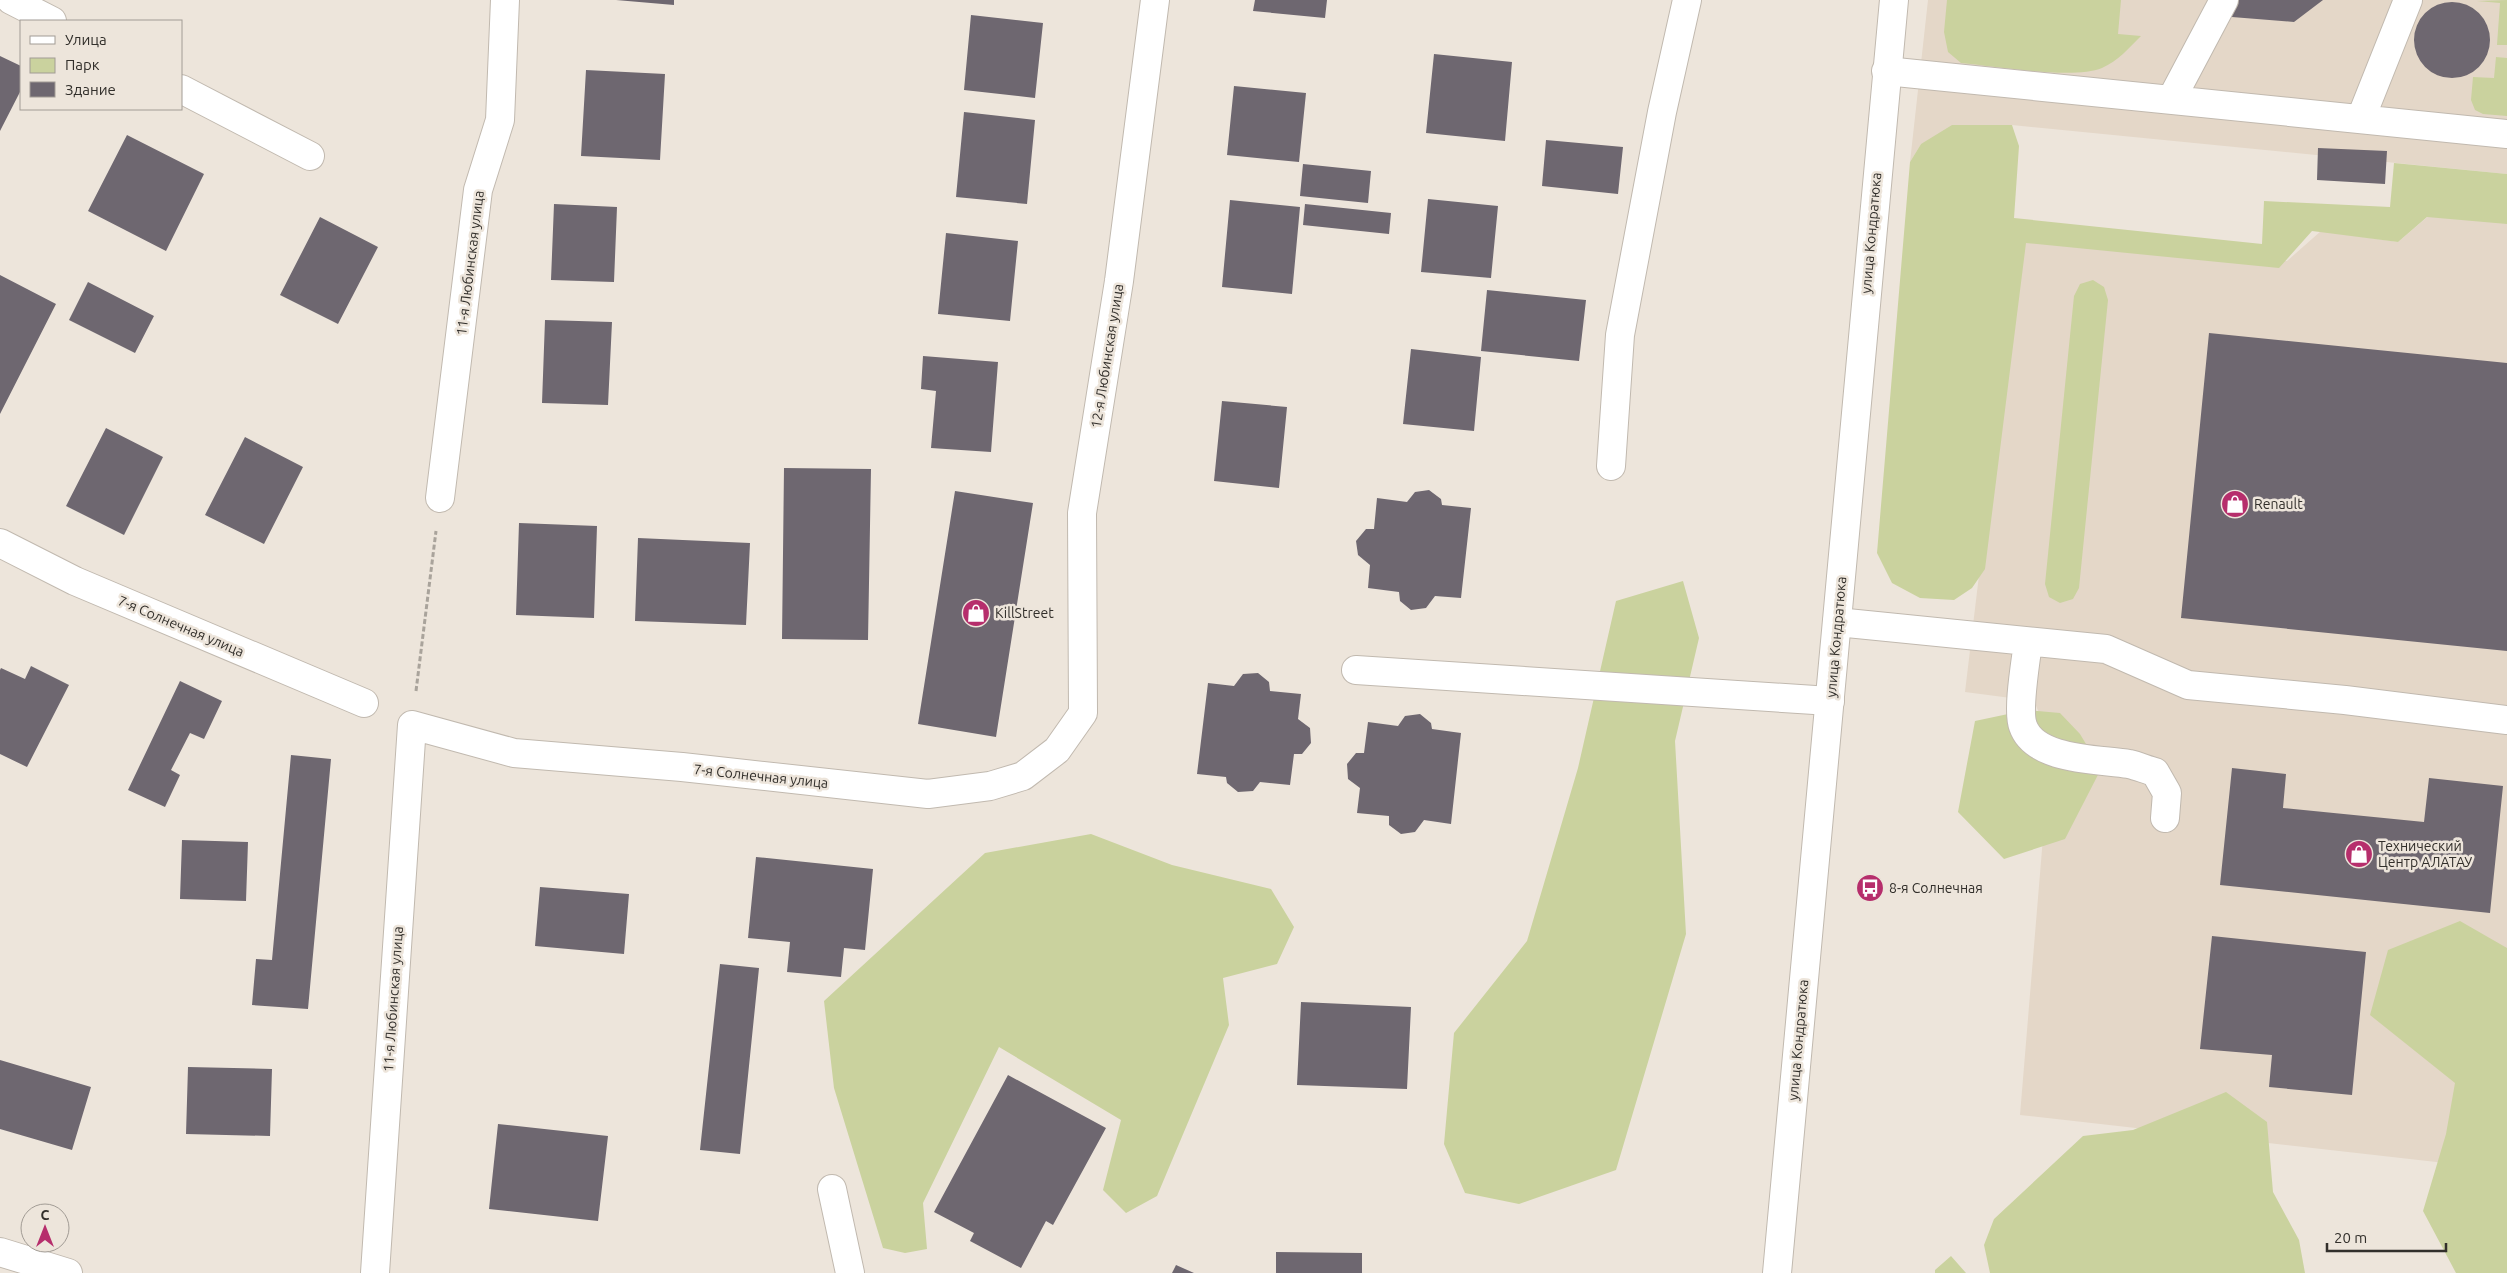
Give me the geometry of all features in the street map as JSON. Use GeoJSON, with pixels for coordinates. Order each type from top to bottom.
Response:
{"type":"FeatureCollection","features":[{"type":"Feature","properties":{"kind":"street"},"geometry":{"type":"LineString","coordinates":[[11,0],[50,20]]}},
{"type":"Feature","properties":{"kind":"street","name":"11-я Любинская улица"},"geometry":{"type":"LineString","coordinates":[[440,498],[478,190],[500,120],[505,0]]}},
{"type":"Feature","properties":{"kind":"street","name":"12-я Любинская улица"},"geometry":{"type":"LineString","coordinates":[[1083,713],[1082,514],[1119,281],[1156,0]]}},
{"type":"Feature","properties":{"kind":"street"},"geometry":{"type":"LineString","coordinates":[[1611,466],[1620,336],[1662,112],[1687,0]]}},
{"type":"Feature","properties":{"kind":"street","name":"улица Кондратюка"},"geometry":{"type":"LineString","coordinates":[[1777,1273],[1894,0]]}},
{"type":"Feature","properties":{"kind":"street"},"geometry":{"type":"LineString","coordinates":[[2171,100],[2224,0]]}},
{"type":"Feature","properties":{"kind":"street"},"geometry":{"type":"LineString","coordinates":[[2361,118],[2408,0]]}},
{"type":"Feature","properties":{"kind":"street"},"geometry":{"type":"LineString","coordinates":[[1886,71],[2507,134]]}},
{"type":"Feature","properties":{"kind":"street"},"geometry":{"type":"LineString","coordinates":[[182,90],[310,156]]}},
{"type":"Feature","properties":{"kind":"street","name":"7-я Солнечная улица"},"geometry":{"type":"LineString","coordinates":[[0,543],[75,581],[364,703]]}},
{"type":"Feature","properties":{"kind":"street"},"geometry":{"type":"LineString","coordinates":[[1837,622],[2106,649],[2188,685],[2345,700],[2507,720]]}},
{"type":"Feature","properties":{"kind":"street"},"geometry":{"type":"LineString","coordinates":[[2028,642],[2022,695],[2023,726],[2038,745],[2079,760],[2130,764],[2155,772],[2167,793],[2165,818]]}},
{"type":"Feature","properties":{"kind":"street"},"geometry":{"type":"LineString","coordinates":[[1356,670],[1830,701]]}},
{"type":"Feature","properties":{"kind":"street","name":"7-я Солнечная улица"},"geometry":{"type":"LineString","coordinates":[[412,725],[514,752],[682,767],[928,794],[990,786],[1024,776],[1057,750],[1083,713]]}},
{"type":"Feature","properties":{"kind":"street","name":"11-я Любинская улица"},"geometry":{"type":"LineString","coordinates":[[375,1273],[412,725]]}},
{"type":"Feature","properties":{"kind":"street"},"geometry":{"type":"LineString","coordinates":[[832,1189],[850,1273]]}},
{"type":"Feature","properties":{"kind":"street"},"geometry":{"type":"LineString","coordinates":[[0,1252],[68,1273]]}},
{"type":"Feature","properties":{"kind":"path"},"geometry":{"type":"LineString","coordinates":[[412,725],[440,498]]}},
{"type":"Feature","properties":{"kind":"shaded area"},"geometry":{"type":"Polygon","coordinates":[[[1928,0],[2507,0],[2507,174],[2012,125],[1921,144],[1910,162],[1928,0]]]}},
{"type":"Feature","properties":{"kind":"shaded area"},"geometry":{"type":"Polygon","coordinates":[[[2431,214],[2507,221],[2507,1170],[2020,1115],[2051,741],[2034,701],[1965,692],[2020,233],[2287,261],[2321,231],[2398,242],[2431,214]]]}},
{"type":"Feature","properties":{"kind":"green space"},"geometry":{"type":"Polygon","coordinates":[[[1947,0],[2121,0],[2118,34],[2141,36],[2113,62],[2102,68],[2089,71],[2073,73],[2054,72],[1961,63],[1948,52],[1944,32],[1947,0]]]}},
{"type":"Feature","properties":{"kind":"green space"},"geometry":{"type":"Polygon","coordinates":[[[2507,0],[2507,45],[2497,45],[2500,3],[2477,1],[2507,0]]]}},
{"type":"Feature","properties":{"kind":"green space"},"geometry":{"type":"Polygon","coordinates":[[[2496,57],[2507,58],[2507,116],[2483,114],[2475,110],[2471,100],[2473,77],[2494,78],[2496,57]]]}},
{"type":"Feature","properties":{"kind":"green space"},"geometry":{"type":"Polygon","coordinates":[[[1952,125],[2012,125],[2019,146],[2014,218],[2262,244],[2264,201],[2390,207],[2394,163],[2507,174],[2507,224],[2427,217],[2398,242],[2312,231],[2279,268],[2026,243],[1985,569],[1972,588],[1954,600],[1920,598],[1892,583],[1877,553],[1910,162],[1921,144],[1952,125]]]}},
{"type":"Feature","properties":{"kind":"green space"},"geometry":{"type":"Polygon","coordinates":[[[2093,280],[2104,287],[2108,300],[2079,588],[2073,599],[2060,603],[2049,597],[2045,584],[2074,296],[2080,284],[2093,280]]]}},
{"type":"Feature","properties":{"kind":"green space"},"geometry":{"type":"Polygon","coordinates":[[[1683,581],[1699,638],[1675,741],[1686,934],[1616,1170],[1519,1204],[1465,1193],[1444,1144],[1454,1033],[1527,941],[1578,768],[1616,601],[1683,581]]]}},
{"type":"Feature","properties":{"kind":"green space"},"geometry":{"type":"Polygon","coordinates":[[[2027,710],[2060,713],[2080,734],[2101,769],[2065,839],[2004,859],[1958,812],[1975,721],[2027,710]]]}},
{"type":"Feature","properties":{"kind":"green space"},"geometry":{"type":"Polygon","coordinates":[[[1091,834],[1172,865],[1271,889],[1294,927],[1277,964],[1223,978],[1229,1025],[1157,1196],[1126,1213],[1103,1190],[1121,1120],[999,1047],[923,1203],[927,1249],[905,1253],[883,1248],[834,1088],[824,1001],[985,853],[1091,834]]]}},
{"type":"Feature","properties":{"kind":"green space"},"geometry":{"type":"Polygon","coordinates":[[[2460,921],[2507,948],[2507,1273],[2456,1273],[2423,1211],[2446,1134],[2455,1083],[2370,1015],[2388,950],[2460,921]]]}},
{"type":"Feature","properties":{"kind":"green space"},"geometry":{"type":"Polygon","coordinates":[[[2226,1092],[2267,1122],[2273,1192],[2299,1240],[2305,1273],[1990,1273],[1984,1245],[1994,1219],[2083,1136],[2133,1130],[2226,1092]]]}},
{"type":"Feature","properties":{"kind":"green space"},"geometry":{"type":"Polygon","coordinates":[[[1951,1256],[1966,1273],[1935,1273],[1935,1270],[1951,1256]]]}},
{"type":"Feature","properties":{"kind":"building"},"geometry":{"type":"Polygon","coordinates":[[[616,0],[674,0],[674,5],[616,0]]]}},
{"type":"Feature","properties":{"kind":"building"},"geometry":{"type":"Polygon","coordinates":[[[1255,0],[1327,0],[1325,18],[1253,11],[1255,0]]]}},
{"type":"Feature","properties":{"kind":"building"},"geometry":{"type":"Polygon","coordinates":[[[2208,0],[2323,0],[2294,22],[2207,15],[2208,0]]]}},
{"type":"Feature","properties":{"kind":"building"},"geometry":{"type":"Polygon","coordinates":[[[2452,2],[2466,5],[2479,13],[2487,26],[2490,40],[2487,54],[2479,67],[2466,75],[2452,78],[2438,75],[2425,67],[2417,54],[2414,40],[2417,26],[2425,13],[2438,5],[2452,2]]]}},
{"type":"Feature","properties":{"kind":"building"},"geometry":{"type":"Polygon","coordinates":[[[971,15],[1043,23],[1035,98],[964,90],[971,15]]]}},
{"type":"Feature","properties":{"kind":"building"},"geometry":{"type":"Polygon","coordinates":[[[1434,54],[1512,62],[1505,141],[1426,133],[1434,54]]]}},
{"type":"Feature","properties":{"kind":"building"},"geometry":{"type":"Polygon","coordinates":[[[0,56],[20,66],[20,92],[0,131],[0,56]]]}},
{"type":"Feature","properties":{"kind":"building"},"geometry":{"type":"Polygon","coordinates":[[[586,70],[665,74],[660,160],[581,156],[586,70]]]}},
{"type":"Feature","properties":{"kind":"building"},"geometry":{"type":"Polygon","coordinates":[[[1234,86],[1306,93],[1299,162],[1227,155],[1234,86]]]}},
{"type":"Feature","properties":{"kind":"building"},"geometry":{"type":"Polygon","coordinates":[[[964,112],[1035,120],[1027,204],[956,197],[964,112]]]}},
{"type":"Feature","properties":{"kind":"building"},"geometry":{"type":"Polygon","coordinates":[[[127,135],[204,174],[166,251],[88,211],[127,135]]]}},
{"type":"Feature","properties":{"kind":"building"},"geometry":{"type":"Polygon","coordinates":[[[1546,140],[1623,147],[1618,194],[1542,186],[1546,140]]]}},
{"type":"Feature","properties":{"kind":"building"},"geometry":{"type":"Polygon","coordinates":[[[2318,148],[2387,151],[2385,184],[2317,180],[2318,148]]]}},
{"type":"Feature","properties":{"kind":"building"},"geometry":{"type":"Polygon","coordinates":[[[1303,164],[1371,171],[1368,203],[1300,196],[1303,164]]]}},
{"type":"Feature","properties":{"kind":"building"},"geometry":{"type":"Polygon","coordinates":[[[1428,199],[1498,206],[1491,278],[1421,272],[1428,199]]]}},
{"type":"Feature","properties":{"kind":"building"},"geometry":{"type":"Polygon","coordinates":[[[1230,200],[1300,207],[1292,294],[1222,287],[1230,200]]]}},
{"type":"Feature","properties":{"kind":"building"},"geometry":{"type":"Polygon","coordinates":[[[554,204],[617,207],[614,282],[551,280],[554,204]]]}},
{"type":"Feature","properties":{"kind":"building"},"geometry":{"type":"Polygon","coordinates":[[[1305,204],[1391,213],[1389,234],[1303,225],[1305,204]]]}},
{"type":"Feature","properties":{"kind":"building"},"geometry":{"type":"Polygon","coordinates":[[[320,217],[378,247],[338,324],[280,295],[320,217]]]}},
{"type":"Feature","properties":{"kind":"building"},"geometry":{"type":"Polygon","coordinates":[[[946,233],[1018,241],[1010,321],[938,314],[946,233]]]}},
{"type":"Feature","properties":{"kind":"building"},"geometry":{"type":"Polygon","coordinates":[[[0,275],[56,304],[0,414],[0,275]]]}},
{"type":"Feature","properties":{"kind":"building"},"geometry":{"type":"Polygon","coordinates":[[[88,282],[154,316],[135,353],[69,320],[88,282]]]}},
{"type":"Feature","properties":{"kind":"building"},"geometry":{"type":"Polygon","coordinates":[[[1487,290],[1586,300],[1579,361],[1481,351],[1487,290]]]}},
{"type":"Feature","properties":{"kind":"building"},"geometry":{"type":"Polygon","coordinates":[[[545,320],[612,322],[608,405],[542,403],[545,320]]]}},
{"type":"Feature","properties":{"kind":"building"},"geometry":{"type":"Polygon","coordinates":[[[2209,333],[2507,363],[2507,651],[2181,618],[2209,333]]]}},
{"type":"Feature","properties":{"kind":"building"},"geometry":{"type":"Polygon","coordinates":[[[1411,349],[1481,357],[1474,431],[1403,424],[1411,349]]]}},
{"type":"Feature","properties":{"kind":"building"},"geometry":{"type":"Polygon","coordinates":[[[923,356],[998,362],[991,452],[931,448],[936,391],[921,389],[923,356]]]}},
{"type":"Feature","properties":{"kind":"building"},"geometry":{"type":"Polygon","coordinates":[[[1222,401],[1287,407],[1279,488],[1214,481],[1222,401]]]}},
{"type":"Feature","properties":{"kind":"building"},"geometry":{"type":"Polygon","coordinates":[[[106,428],[163,457],[124,535],[66,506],[106,428]]]}},
{"type":"Feature","properties":{"kind":"building"},"geometry":{"type":"Polygon","coordinates":[[[245,437],[303,467],[264,544],[205,515],[245,437]]]}},
{"type":"Feature","properties":{"kind":"building"},"geometry":{"type":"Polygon","coordinates":[[[784,468],[871,469],[868,640],[782,639],[784,468]]]}},
{"type":"Feature","properties":{"kind":"building"},"geometry":{"type":"Polygon","coordinates":[[[1429,490],[1441,499],[1442,505],[1471,508],[1461,598],[1435,596],[1426,608],[1411,610],[1400,601],[1399,592],[1368,588],[1370,565],[1358,555],[1356,541],[1366,529],[1374,529],[1377,498],[1407,502],[1415,492],[1429,490]]]}},
{"type":"Feature","properties":{"kind":"building","name":"KillStreet"},"geometry":{"type":"Polygon","coordinates":[[[955,491],[1033,503],[996,737],[918,724],[955,491]]]}},
{"type":"Feature","properties":{"kind":"building"},"geometry":{"type":"Polygon","coordinates":[[[519,523],[597,526],[594,618],[516,615],[519,523]]]}},
{"type":"Feature","properties":{"kind":"building"},"geometry":{"type":"Polygon","coordinates":[[[638,538],[750,543],[746,625],[635,621],[638,538]]]}},
{"type":"Feature","properties":{"kind":"building"},"geometry":{"type":"Polygon","coordinates":[[[31,666],[69,685],[27,767],[0,754],[0,670],[1,668],[25,679],[31,666]]]}},
{"type":"Feature","properties":{"kind":"building"},"geometry":{"type":"Polygon","coordinates":[[[1258,673],[1269,682],[1270,691],[1301,694],[1298,719],[1310,728],[1311,743],[1302,754],[1294,754],[1290,785],[1260,782],[1253,791],[1238,792],[1227,783],[1226,777],[1197,774],[1208,683],[1234,686],[1243,674],[1258,673]]]}},
{"type":"Feature","properties":{"kind":"building"},"geometry":{"type":"Polygon","coordinates":[[[180,681],[222,701],[204,739],[190,733],[171,770],[180,775],[165,807],[128,790],[180,681]]]}},
{"type":"Feature","properties":{"kind":"building"},"geometry":{"type":"Polygon","coordinates":[[[1420,714],[1431,723],[1432,729],[1461,733],[1451,824],[1424,820],[1415,832],[1401,834],[1389,825],[1389,816],[1357,813],[1360,788],[1348,779],[1347,764],[1356,753],[1364,753],[1368,722],[1398,726],[1405,716],[1420,714]]]}},
{"type":"Feature","properties":{"kind":"building"},"geometry":{"type":"Polygon","coordinates":[[[291,755],[331,759],[308,1009],[252,1005],[256,959],[272,960],[291,755]]]}},
{"type":"Feature","properties":{"kind":"building","name":"Технический Центр АЛАТАУ"},"geometry":{"type":"Polygon","coordinates":[[[2232,768],[2286,774],[2283,808],[2424,822],[2429,778],[2503,786],[2490,913],[2220,885],[2232,768]]]}},
{"type":"Feature","properties":{"kind":"building"},"geometry":{"type":"Polygon","coordinates":[[[182,840],[248,842],[246,901],[180,899],[182,840]]]}},
{"type":"Feature","properties":{"kind":"building"},"geometry":{"type":"Polygon","coordinates":[[[756,857],[873,869],[865,950],[844,948],[841,977],[787,972],[790,942],[748,938],[756,857]]]}},
{"type":"Feature","properties":{"kind":"building"},"geometry":{"type":"Polygon","coordinates":[[[540,887],[629,894],[624,954],[535,946],[540,887]]]}},
{"type":"Feature","properties":{"kind":"building"},"geometry":{"type":"Polygon","coordinates":[[[2212,936],[2366,952],[2352,1095],[2269,1087],[2272,1055],[2200,1049],[2212,936]]]}},
{"type":"Feature","properties":{"kind":"building"},"geometry":{"type":"Polygon","coordinates":[[[720,964],[759,968],[740,1154],[700,1150],[720,964]]]}},
{"type":"Feature","properties":{"kind":"building"},"geometry":{"type":"Polygon","coordinates":[[[1301,1002],[1411,1007],[1407,1089],[1297,1085],[1301,1002]]]}},
{"type":"Feature","properties":{"kind":"building"},"geometry":{"type":"Polygon","coordinates":[[[0,1060],[91,1087],[72,1150],[0,1129],[0,1060]]]}},
{"type":"Feature","properties":{"kind":"building"},"geometry":{"type":"Polygon","coordinates":[[[188,1067],[272,1069],[270,1136],[186,1134],[188,1067]]]}},
{"type":"Feature","properties":{"kind":"building"},"geometry":{"type":"Polygon","coordinates":[[[1008,1075],[1106,1128],[1053,1225],[1046,1221],[1021,1268],[970,1241],[974,1233],[934,1212],[1008,1075]]]}},
{"type":"Feature","properties":{"kind":"building"},"geometry":{"type":"Polygon","coordinates":[[[498,1124],[608,1136],[598,1221],[489,1209],[498,1124]]]}},
{"type":"Feature","properties":{"kind":"building"},"geometry":{"type":"Polygon","coordinates":[[[1276,1252],[1362,1253],[1362,1273],[1276,1273],[1276,1252]]]}},
{"type":"Feature","properties":{"kind":"building"},"geometry":{"type":"Polygon","coordinates":[[[1176,1265],[1194,1273],[1172,1273],[1176,1265]]]}},
{"type":"Feature","properties":{"kind":"place","name":"Renault"},"geometry":{"type":"Point","coordinates":[2235,504]}},
{"type":"Feature","properties":{"kind":"place","name":"KillStreet"},"geometry":{"type":"Point","coordinates":[976,613]}},
{"type":"Feature","properties":{"kind":"place","name":"Технический Центр АЛАТАУ"},"geometry":{"type":"Point","coordinates":[2359,854]}},
{"type":"Feature","properties":{"kind":"place","name":"8-я Солнечная"},"geometry":{"type":"Point","coordinates":[1870,888]}}]}
